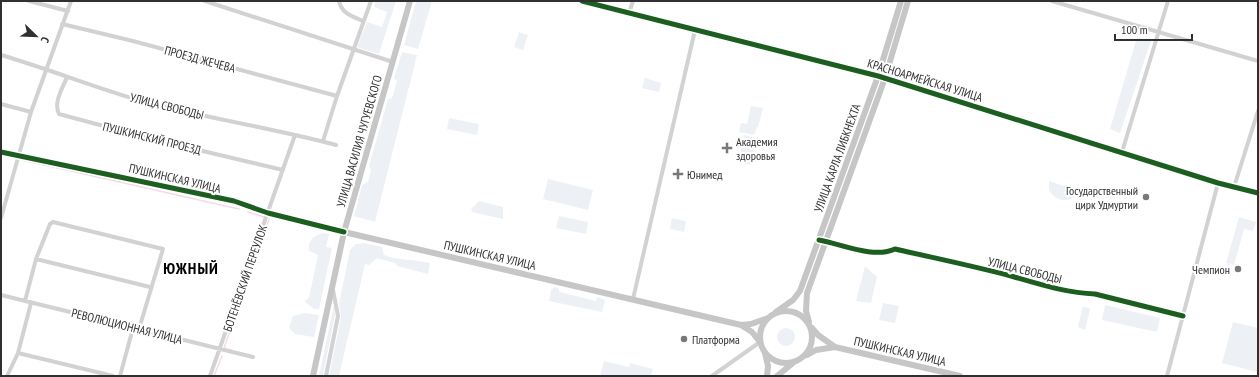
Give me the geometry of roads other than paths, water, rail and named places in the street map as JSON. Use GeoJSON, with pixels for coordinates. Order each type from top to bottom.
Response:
{"type":"FeatureCollection","features":[{"type":"Feature","properties":{"kind":"main road","name":"УЛИЦА ВАСИЛИЯ ЧУГУЕВСКОГО"},"geometry":{"type":"LineString","coordinates":[[313,376],[344,232],[410,1]]}},
{"type":"Feature","properties":{"kind":"main road","name":"УЛИЦА КАРЛА ЛИБКНЕХТА"},"geometry":{"type":"LineString","coordinates":[[810,324],[806,311],[807,293],[819,249],[819,240],[882,77],[901,1]]}},
{"type":"Feature","properties":{"kind":"main road","name":"УЛИЦА КАРЛА ЛИБКНЕХТА"},"geometry":{"type":"LineString","coordinates":[[776,312],[792,300],[800,291],[819,249],[826,241],[908,1]]}},
{"type":"Feature","properties":{"kind":"main road","name":"ПУШКИНСКАЯ УЛИЦА"},"geometry":{"type":"LineString","coordinates":[[344,232],[741,325],[751,324],[768,318]]}},
{"type":"Feature","properties":{"kind":"main road"},"geometry":{"type":"LineString","coordinates":[[767,376],[768,366],[760,342],[761,329],[768,318],[776,312],[792,311],[801,315],[810,324],[812,342],[805,356],[784,369],[777,376]]}},
{"type":"Feature","properties":{"kind":"main road","name":"ПУШКИНСКАЯ УЛИЦА"},"geometry":{"type":"LineString","coordinates":[[810,324],[818,335],[835,347]]}},
{"type":"Feature","properties":{"kind":"main road","name":"ПУШКИНСКАЯ УЛИЦА"},"geometry":{"type":"LineString","coordinates":[[741,325],[752,332],[760,342]]}},
{"type":"Feature","properties":{"kind":"main road","name":"ПУШКИНСКАЯ УЛИЦА"},"geometry":{"type":"LineString","coordinates":[[805,356],[816,350],[835,347],[960,376]]}},
{"type":"Feature","properties":{"kind":"main road"},"geometry":{"type":"LineString","coordinates":[[764,352],[772,359],[781,363],[796,362]]}},
{"type":"Feature","properties":{"kind":"street"},"geometry":{"type":"LineString","coordinates":[[29,1],[68,11]]}},
{"type":"Feature","properties":{"kind":"street"},"geometry":{"type":"LineString","coordinates":[[1,218],[31,112],[71,1]]}},
{"type":"Feature","properties":{"kind":"street"},"geometry":{"type":"LineString","coordinates":[[205,1],[393,62]]}},
{"type":"Feature","properties":{"kind":"street"},"geometry":{"type":"LineString","coordinates":[[339,1],[341,7],[348,15],[363,20]]}},
{"type":"Feature","properties":{"kind":"street"},"geometry":{"type":"LineString","coordinates":[[323,142],[353,49],[371,1]]}},
{"type":"Feature","properties":{"kind":"street","name":"КРАСНОАРМЕЙСКАЯ УЛИЦА"},"geometry":{"type":"LineString","coordinates":[[582,1],[882,77],[1218,183],[1258,193]]}},
{"type":"Feature","properties":{"kind":"street"},"geometry":{"type":"LineString","coordinates":[[629,13],[633,1]]}},
{"type":"Feature","properties":{"kind":"street"},"geometry":{"type":"LineString","coordinates":[[1052,1],[1258,61]]}},
{"type":"Feature","properties":{"kind":"street"},"geometry":{"type":"LineString","coordinates":[[1122,152],[1168,1]]}},
{"type":"Feature","properties":{"kind":"street","name":"ПРОЕЗД ЖЕЧЕВА"},"geometry":{"type":"LineString","coordinates":[[62,24],[133,41],[337,96]]}},
{"type":"Feature","properties":{"kind":"street"},"geometry":{"type":"LineString","coordinates":[[633,300],[695,30]]}},
{"type":"Feature","properties":{"kind":"street","name":"УЛИЦА СВОБОДЫ"},"geometry":{"type":"LineString","coordinates":[[1,55],[47,68],[67,77],[152,104],[336,145]]}},
{"type":"Feature","properties":{"kind":"street","name":"ПУШКИНСКИЙ ПРОЕЗД"},"geometry":{"type":"LineString","coordinates":[[67,77],[57,101],[57,109],[59,114],[152,139],[283,170]]}},
{"type":"Feature","properties":{"kind":"street"},"geometry":{"type":"LineString","coordinates":[[1,104],[31,112]]}},
{"type":"Feature","properties":{"kind":"street"},"geometry":{"type":"LineString","coordinates":[[1234,187],[1258,111]]}},
{"type":"Feature","properties":{"kind":"street","name":"БОТЕНЁВСКИЙ ПЕРЕУЛОК"},"geometry":{"type":"LineString","coordinates":[[210,376],[296,135]]}},
{"type":"Feature","properties":{"kind":"street","name":"ПУШКИНСКАЯ УЛИЦА"},"geometry":{"type":"LineString","coordinates":[[1,152],[234,201],[268,213],[344,232]]}},
{"type":"Feature","properties":{"kind":"street"},"geometry":{"type":"LineString","coordinates":[[1167,376],[1218,183]]}},
{"type":"Feature","properties":{"kind":"street"},"geometry":{"type":"LineString","coordinates":[[25,301],[36,259],[50,224],[53,222],[163,249],[150,287],[139,329]]}},
{"type":"Feature","properties":{"kind":"street","name":"УЛИЦА СВОБОДЫ"},"geometry":{"type":"LineString","coordinates":[[819,240],[863,251],[889,252],[895,249],[951,261],[1046,286],[1083,294],[1095,294],[1183,316]]}},
{"type":"Feature","properties":{"kind":"street"},"geometry":{"type":"LineString","coordinates":[[36,259],[150,287]]}},
{"type":"Feature","properties":{"kind":"street","name":"УЛИЦА ВАСИЛИЯ ЧУГУЕВСКОГО"},"geometry":{"type":"LineString","coordinates":[[326,376],[338,316],[332,287]]}},
{"type":"Feature","properties":{"kind":"street","name":"РЕВОЛЮЦИОННАЯ УЛИЦА"},"geometry":{"type":"LineString","coordinates":[[1,295],[253,357]]}},
{"type":"Feature","properties":{"kind":"street"},"geometry":{"type":"LineString","coordinates":[[7,376],[18,353],[31,303]]}},
{"type":"Feature","properties":{"kind":"street"},"geometry":{"type":"LineString","coordinates":[[120,376],[133,328]]}},
{"type":"Feature","properties":{"kind":"street"},"geometry":{"type":"LineString","coordinates":[[712,376],[760,342]]}},
{"type":"Feature","properties":{"kind":"street"},"geometry":{"type":"LineString","coordinates":[[18,353],[113,376]]}},
{"type":"Feature","properties":{"kind":"waterway"},"geometry":{"type":"LineString","coordinates":[[1,155],[14,158]]}},
{"type":"Feature","properties":{"kind":"waterway"},"geometry":{"type":"LineString","coordinates":[[22,160],[239,209]]}},
{"type":"Feature","properties":{"kind":"waterway"},"geometry":{"type":"LineString","coordinates":[[248,212],[264,217]]}},
{"type":"Feature","properties":{"kind":"waterway"},"geometry":{"type":"LineString","coordinates":[[224,348],[269,219]]}},
{"type":"Feature","properties":{"kind":"waterway"},"geometry":{"type":"LineString","coordinates":[[214,376],[222,356]]}},
{"type":"Feature","properties":{"kind":"place","name":"Академия здоровья"},"geometry":{"type":"Point","coordinates":[727,148]}},
{"type":"Feature","properties":{"kind":"place","name":"Юнимед"},"geometry":{"type":"Point","coordinates":[678,174]}},
{"type":"Feature","properties":{"kind":"place","name":"Государственный цирк Удмуртии"},"geometry":{"type":"Point","coordinates":[1146,197]}},
{"type":"Feature","properties":{"kind":"place","name":"Чемпион"},"geometry":{"type":"Point","coordinates":[1238,269]}},
{"type":"Feature","properties":{"kind":"place","name":"Платформа"},"geometry":{"type":"Point","coordinates":[684,339]}},
{"type":"Feature","properties":{"kind":"district","name":"ЮЖНЫЙ"},"geometry":{"type":"Point","coordinates":[191,268]}}]}
